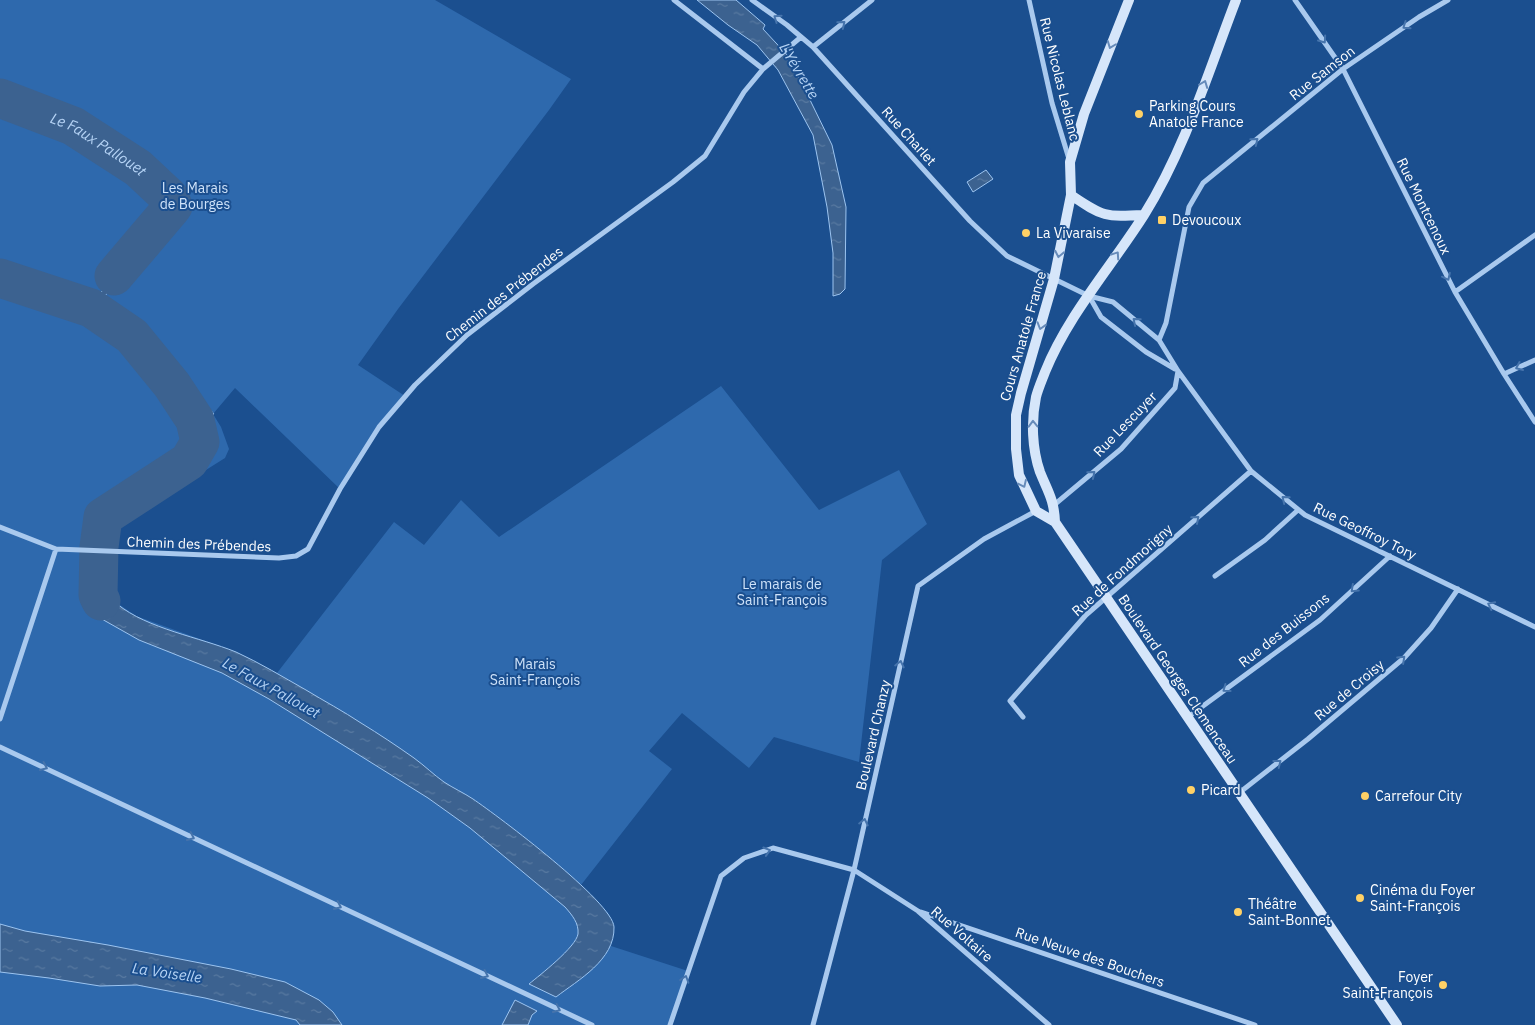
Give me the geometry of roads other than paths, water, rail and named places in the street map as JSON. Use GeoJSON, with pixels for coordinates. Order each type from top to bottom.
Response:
{"type":"FeatureCollection","features":[{"type":"Feature","properties":{"kind":"main road","name":"Cours Anatole France"},"geometry":{"type":"LineString","coordinates":[[1036,511],[1019,475],[1016,449],[1016,416],[1054,279],[1071,195],[1070,162],[1084,114],[1128,0]]}},
{"type":"Feature","properties":{"kind":"main road","name":"Cours Anatole France"},"geometry":{"type":"LineString","coordinates":[[1055,522],[1054,505],[1040,470],[1034,442],[1033,415],[1036,396],[1066,329],[1144,215],[1181,146],[1236,0]]}},
{"type":"Feature","properties":{"kind":"main road"},"geometry":{"type":"LineString","coordinates":[[1071,195],[1100,214],[1118,216],[1144,215]]}},
{"type":"Feature","properties":{"kind":"main road"},"geometry":{"type":"LineString","coordinates":[[1036,511],[1055,522]]}},
{"type":"Feature","properties":{"kind":"main road","name":"Boulevard Georges Clemenceau"},"geometry":{"type":"LineString","coordinates":[[1055,522],[1397,1025]]}},
{"type":"Feature","properties":{"kind":"street"},"geometry":{"type":"LineString","coordinates":[[674,0],[764,67]]}},
{"type":"Feature","properties":{"kind":"street","name":"Rue Charlet"},"geometry":{"type":"LineString","coordinates":[[752,0],[813,48],[970,221],[1007,256],[1089,296]]}},
{"type":"Feature","properties":{"kind":"street"},"geometry":{"type":"LineString","coordinates":[[813,48],[872,0]]}},
{"type":"Feature","properties":{"kind":"street","name":"Rue Nicolas Leblanc"},"geometry":{"type":"LineString","coordinates":[[1029,0],[1052,103],[1070,162]]}},
{"type":"Feature","properties":{"kind":"street","name":"Rue Montcenoux"},"geometry":{"type":"LineString","coordinates":[[1295,0],[1343,69],[1455,292],[1535,422]]}},
{"type":"Feature","properties":{"kind":"street","name":"Rue Samson"},"geometry":{"type":"LineString","coordinates":[[1159,340],[1166,323],[1190,207],[1203,183],[1343,69],[1419,17],[1448,0]]}},
{"type":"Feature","properties":{"kind":"street","name":"Chemin des Prébendes"},"geometry":{"type":"LineString","coordinates":[[0,527],[56,549],[279,558],[296,556],[308,549],[340,489],[379,428],[414,385],[466,335],[673,182],[705,156],[744,92],[764,67],[801,37]]}},
{"type":"Feature","properties":{"kind":"street"},"geometry":{"type":"LineString","coordinates":[[1455,292],[1535,235]]}},
{"type":"Feature","properties":{"kind":"street"},"geometry":{"type":"LineString","coordinates":[[1089,296],[1101,317],[1146,352],[1178,371]]}},
{"type":"Feature","properties":{"kind":"street","name":"Rue Geoffroy Tory"},"geometry":{"type":"LineString","coordinates":[[1089,296],[1114,302],[1159,340],[1178,371],[1251,471],[1298,510],[1535,626]]}},
{"type":"Feature","properties":{"kind":"street"},"geometry":{"type":"LineString","coordinates":[[1504,374],[1535,360]]}},
{"type":"Feature","properties":{"kind":"street","name":"Rue Lescuyer"},"geometry":{"type":"LineString","coordinates":[[1054,505],[1121,449],[1175,388],[1178,371]]}},
{"type":"Feature","properties":{"kind":"street","name":"Rue de Fondmorigny"},"geometry":{"type":"LineString","coordinates":[[1023,717],[1010,701],[1086,615],[1251,471]]}},
{"type":"Feature","properties":{"kind":"street"},"geometry":{"type":"LineString","coordinates":[[1215,576],[1265,540],[1298,510]]}},
{"type":"Feature","properties":{"kind":"street","name":"Boulevard Chanzy"},"geometry":{"type":"LineString","coordinates":[[812,1025],[854,870],[918,586],[984,540],[1036,511]]}},
{"type":"Feature","properties":{"kind":"street"},"geometry":{"type":"LineString","coordinates":[[0,718],[56,549]]}},
{"type":"Feature","properties":{"kind":"street","name":"Rue des Buissons"},"geometry":{"type":"LineString","coordinates":[[1188,717],[1320,620],[1390,556]]}},
{"type":"Feature","properties":{"kind":"street","name":"Rue de Croisy"},"geometry":{"type":"LineString","coordinates":[[1239,793],[1308,739],[1404,658],[1431,628],[1458,589]]}},
{"type":"Feature","properties":{"kind":"street"},"geometry":{"type":"LineString","coordinates":[[0,747],[592,1025]]}},
{"type":"Feature","properties":{"kind":"street","name":"Rue Voltaire"},"geometry":{"type":"LineString","coordinates":[[670,1025],[721,876],[744,858],[774,848],[854,870],[918,911],[1049,1025]]}},
{"type":"Feature","properties":{"kind":"street","name":"Rue Neuve des Bouchers"},"geometry":{"type":"LineString","coordinates":[[918,911],[1255,1025]]}},
{"type":"Feature","properties":{"kind":"water","name":"L'Yévrette"},"geometry":{"type":"Polygon","coordinates":[[[697,0],[736,0],[765,25],[763,29],[789,57],[832,145],[846,207],[845,289],[840,294],[833,296],[833,253],[827,207],[813,135],[778,70],[757,45],[697,0]]]}},
{"type":"Feature","properties":{"kind":"water"},"geometry":{"type":"Polygon","coordinates":[[[0,91],[63,115],[102,134],[130,153],[181,198],[184,207],[103,298],[104,302],[161,355],[214,414],[199,422],[136,337],[91,306],[108,283],[176,203],[140,167],[81,128],[0,98],[0,91]]]}},
{"type":"Feature","properties":{"kind":"water"},"geometry":{"type":"Polygon","coordinates":[[[986,170],[993,179],[973,192],[967,182],[986,170]]]}},
{"type":"Feature","properties":{"kind":"water"},"geometry":{"type":"Polygon","coordinates":[[[84,551],[106,552],[105,580],[108,593],[117,604],[129,613],[174,632],[236,652],[280,675],[388,740],[444,782],[486,808],[528,840],[576,880],[609,915],[614,927],[613,939],[602,959],[594,968],[556,997],[529,984],[557,960],[576,940],[578,934],[576,923],[565,907],[470,828],[428,798],[269,699],[222,673],[139,640],[100,618],[92,609],[85,575],[84,551]]]}},
{"type":"Feature","properties":{"kind":"water","name":"La Voiselle"},"geometry":{"type":"Polygon","coordinates":[[[0,924],[25,931],[231,969],[285,982],[319,1000],[333,1012],[342,1025],[300,1025],[296,1020],[205,998],[137,985],[100,986],[0,972],[0,924]]]}},
{"type":"Feature","properties":{"kind":"water"},"geometry":{"type":"Polygon","coordinates":[[[515,1000],[537,1011],[532,1015],[528,1025],[502,1025],[515,1000]]]}},
{"type":"Feature","properties":{"kind":"waterway","name":"Le Faux Pallouet"},"geometry":{"type":"LineString","coordinates":[[0,98],[73,126],[138,168],[169,197],[173,206],[114,276]]}},
{"type":"Feature","properties":{"kind":"waterway","name":"Le Faux Pallouet"},"geometry":{"type":"LineString","coordinates":[[0,278],[91,308],[132,336],[172,385],[195,420],[200,442],[189,461],[103,517],[99,547],[98,595],[101,601]]}},
{"type":"Feature","properties":{"kind":"place","name":"Parking Cours Anatole France"},"geometry":{"type":"Point","coordinates":[1139,114]}},
{"type":"Feature","properties":{"kind":"place","name":"Devoucoux"},"geometry":{"type":"Point","coordinates":[1162,220]}},
{"type":"Feature","properties":{"kind":"place","name":"La Vivaraise"},"geometry":{"type":"Point","coordinates":[1026,233]}},
{"type":"Feature","properties":{"kind":"place","name":"Picard"},"geometry":{"type":"Point","coordinates":[1191,790]}},
{"type":"Feature","properties":{"kind":"place","name":"Carrefour City"},"geometry":{"type":"Point","coordinates":[1365,796]}},
{"type":"Feature","properties":{"kind":"place","name":"Cinéma du Foyer Saint-François"},"geometry":{"type":"Point","coordinates":[1360,898]}},
{"type":"Feature","properties":{"kind":"place","name":"Théâtre Saint-Bonnet"},"geometry":{"type":"Point","coordinates":[1238,912]}},
{"type":"Feature","properties":{"kind":"place","name":"Foyer Saint-François"},"geometry":{"type":"Point","coordinates":[1443,985]}},
{"type":"Feature","properties":{"kind":"park label","name":"Les Marais de Bourges"},"geometry":{"type":"Point","coordinates":[195,196]}},
{"type":"Feature","properties":{"kind":"park label","name":"Le marais de Saint-François"},"geometry":{"type":"Point","coordinates":[782,592]}},
{"type":"Feature","properties":{"kind":"park label","name":"Marais Saint-François"},"geometry":{"type":"Point","coordinates":[535,672]}}]}
